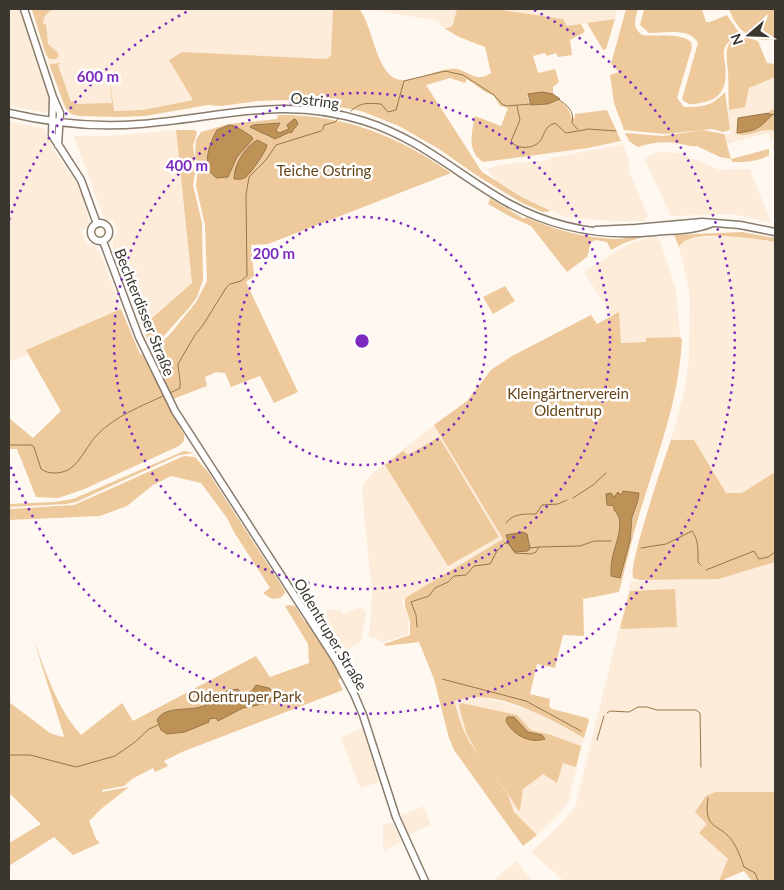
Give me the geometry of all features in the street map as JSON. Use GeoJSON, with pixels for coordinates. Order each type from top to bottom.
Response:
{"type":"FeatureCollection","features":[{"type":"Feature","properties":{"kind":"street"},"geometry":{"type":"LineString","coordinates":[[24,9],[53,97],[55,122],[52,134],[81,180],[97,224]]}},
{"type":"Feature","properties":{"kind":"street","name":"Ostring"},"geometry":{"type":"LineString","coordinates":[[9,113],[55,122],[104,126],[139,124],[238,111],[276,108],[306,109],[364,121],[405,137],[522,210],[558,224],[593,230],[636,228],[691,222],[740,225],[775,232]]}},
{"type":"Feature","properties":{"kind":"street"},"geometry":{"type":"LineString","coordinates":[[97,224],[104,224],[109,230],[108,236],[103,241],[96,240],[91,235],[92,228],[97,224]]}},
{"type":"Feature","properties":{"kind":"street","name":"Bechterdisser Straße"},"geometry":{"type":"LineString","coordinates":[[103,241],[139,337],[169,400],[195,443]]}},
{"type":"Feature","properties":{"kind":"street","name":"Oldentruper Straße"},"geometry":{"type":"LineString","coordinates":[[195,443],[336,660],[354,694],[366,723],[396,817],[425,881]]}},
{"type":"Feature","properties":{"kind":"shaded area"},"geometry":{"type":"Polygon","coordinates":[[[9,9],[21,9],[23,13],[21,13],[49,99],[48,112],[45,113],[9,105],[9,9]]]}},
{"type":"Feature","properties":{"kind":"shaded area"},"geometry":{"type":"Polygon","coordinates":[[[32,9],[333,9],[331,55],[327,59],[182,52],[170,60],[194,100],[142,110],[102,111],[72,104],[56,63],[49,64],[32,9]]]}},
{"type":"Feature","properties":{"kind":"shaded area"},"geometry":{"type":"Polygon","coordinates":[[[369,9],[457,9],[452,27],[447,29],[441,26],[438,21],[369,9]]]}},
{"type":"Feature","properties":{"kind":"shaded area"},"geometry":{"type":"Polygon","coordinates":[[[495,9],[617,9],[615,19],[567,26],[562,19],[495,9]]]}},
{"type":"Feature","properties":{"kind":"shaded area"},"geometry":{"type":"Polygon","coordinates":[[[775,77],[775,154],[772,145],[774,145],[773,138],[770,139],[768,133],[726,144],[724,134],[731,134],[727,110],[745,107],[749,88],[775,77]]]}},
{"type":"Feature","properties":{"kind":"shaded area"},"geometry":{"type":"Polygon","coordinates":[[[542,92],[553,94],[560,99],[548,104],[531,105],[528,94],[542,92]]]}},
{"type":"Feature","properties":{"kind":"shaded area"},"geometry":{"type":"Polygon","coordinates":[[[769,113],[772,115],[760,126],[753,130],[737,133],[738,118],[769,113]]]}},
{"type":"Feature","properties":{"kind":"shaded area"},"geometry":{"type":"Polygon","coordinates":[[[294,119],[298,124],[291,133],[275,139],[250,127],[253,125],[280,123],[276,130],[279,133],[289,129],[287,125],[294,119]]]}},
{"type":"Feature","properties":{"kind":"shaded area"},"geometry":{"type":"Polygon","coordinates":[[[9,121],[45,129],[55,152],[75,180],[80,191],[89,223],[82,231],[86,244],[94,245],[100,253],[121,309],[26,350],[28,355],[9,362],[9,121]]]}},
{"type":"Feature","properties":{"kind":"shaded area"},"geometry":{"type":"Polygon","coordinates":[[[229,125],[235,126],[253,139],[237,157],[228,177],[217,178],[212,174],[207,163],[209,149],[217,130],[229,125]]]}},
{"type":"Feature","properties":{"kind":"shaded area"},"geometry":{"type":"Polygon","coordinates":[[[176,130],[192,284],[142,327],[116,258],[118,257],[117,254],[115,255],[113,248],[113,238],[118,233],[114,221],[107,221],[103,216],[74,136],[109,136],[176,130]]]}},
{"type":"Feature","properties":{"kind":"shaded area"},"geometry":{"type":"Polygon","coordinates":[[[257,140],[267,145],[262,156],[246,177],[234,179],[234,174],[241,157],[252,143],[257,140]]]}},
{"type":"Feature","properties":{"kind":"shaded area"},"geometry":{"type":"Polygon","coordinates":[[[623,144],[629,161],[629,171],[648,216],[643,221],[612,221],[566,217],[521,196],[496,181],[487,169],[499,165],[550,160],[551,158],[623,144]]]}},
{"type":"Feature","properties":{"kind":"shaded area"},"geometry":{"type":"Polygon","coordinates":[[[660,152],[680,153],[720,170],[750,169],[771,223],[733,214],[671,216],[645,160],[651,154],[660,152]]]}},
{"type":"Feature","properties":{"kind":"shaded area"},"geometry":{"type":"Polygon","coordinates":[[[654,236],[660,241],[676,290],[680,337],[646,338],[646,342],[621,343],[619,313],[612,316],[584,272],[628,244],[654,236]]]}},
{"type":"Feature","properties":{"kind":"shaded area"},"geometry":{"type":"Polygon","coordinates":[[[716,236],[746,237],[775,242],[775,472],[742,493],[726,493],[694,440],[671,440],[684,393],[689,358],[690,295],[679,247],[686,239],[716,236]]]}},
{"type":"Feature","properties":{"kind":"shaded area"},"geometry":{"type":"Polygon","coordinates":[[[434,425],[503,539],[402,600],[409,620],[408,635],[382,642],[376,638],[369,638],[372,593],[362,491],[365,481],[373,473],[434,425]]]}},
{"type":"Feature","properties":{"kind":"shaded area"},"geometry":{"type":"Polygon","coordinates":[[[623,491],[639,493],[632,518],[630,541],[620,578],[611,576],[612,562],[620,527],[614,506],[607,505],[606,494],[611,493],[614,497],[618,492],[621,495],[623,491]]]}},
{"type":"Feature","properties":{"kind":"shaded area"},"geometry":{"type":"Polygon","coordinates":[[[523,532],[527,534],[530,548],[528,551],[515,552],[509,544],[506,535],[523,532]]]}},
{"type":"Feature","properties":{"kind":"shaded area"},"geometry":{"type":"Polygon","coordinates":[[[775,562],[775,792],[715,792],[695,812],[708,824],[699,833],[728,860],[719,881],[564,881],[531,852],[557,828],[575,807],[631,581],[719,579],[775,562]]]}},
{"type":"Feature","properties":{"kind":"shaded area"},"geometry":{"type":"Polygon","coordinates":[[[359,608],[363,609],[366,614],[361,641],[357,645],[337,653],[313,616],[333,609],[340,609],[343,614],[359,608]]]}},
{"type":"Feature","properties":{"kind":"shaded area"},"geometry":{"type":"Polygon","coordinates":[[[256,685],[269,688],[274,693],[274,700],[243,708],[218,721],[216,718],[209,719],[209,722],[185,732],[167,734],[161,730],[157,720],[165,713],[203,706],[228,691],[238,689],[245,694],[252,691],[256,685]]]}},
{"type":"Feature","properties":{"kind":"shaded area"},"geometry":{"type":"Polygon","coordinates":[[[476,697],[488,698],[535,712],[584,738],[568,802],[560,813],[537,835],[514,812],[510,799],[465,736],[454,701],[476,697]]]}},
{"type":"Feature","properties":{"kind":"shaded area"},"geometry":{"type":"Polygon","coordinates":[[[507,717],[514,717],[528,732],[542,735],[545,739],[534,740],[522,737],[509,726],[506,721],[507,717]]]}},
{"type":"Feature","properties":{"kind":"shaded area"},"geometry":{"type":"Polygon","coordinates":[[[361,728],[363,729],[380,782],[360,788],[341,738],[361,728]]]}},
{"type":"Feature","properties":{"kind":"shaded area"},"geometry":{"type":"Polygon","coordinates":[[[423,806],[431,825],[408,835],[400,816],[423,806]]]}},
{"type":"Feature","properties":{"kind":"shaded area"},"geometry":{"type":"Polygon","coordinates":[[[392,822],[401,842],[383,851],[383,825],[392,822]]]}},
{"type":"Feature","properties":{"kind":"shaded area"},"geometry":{"type":"Polygon","coordinates":[[[517,861],[532,881],[492,881],[517,861]]]}},
{"type":"Feature","properties":{"kind":"green space"},"geometry":{"type":"Polygon","coordinates":[[[55,9],[46,14],[43,21],[43,24],[46,24],[48,44],[59,56],[56,59],[49,59],[32,10],[55,9]]]}},
{"type":"Feature","properties":{"kind":"green space"},"geometry":{"type":"Polygon","coordinates":[[[333,9],[359,9],[364,17],[381,62],[394,78],[403,80],[451,69],[462,70],[480,77],[491,73],[485,47],[459,37],[444,28],[449,28],[453,25],[457,9],[495,9],[563,19],[567,26],[581,24],[585,32],[570,40],[572,55],[558,57],[556,53],[547,56],[545,53],[533,56],[538,73],[555,69],[559,82],[553,87],[553,94],[542,92],[527,96],[531,105],[548,104],[559,100],[567,107],[572,118],[575,118],[575,114],[607,110],[621,141],[588,148],[483,162],[478,158],[472,147],[475,116],[501,126],[508,108],[500,106],[494,96],[467,79],[465,83],[450,78],[426,85],[482,172],[520,196],[551,211],[543,212],[522,203],[479,177],[439,149],[399,126],[361,111],[312,102],[282,100],[221,106],[208,105],[145,116],[79,116],[71,114],[65,107],[49,64],[61,63],[58,65],[71,102],[74,101],[75,104],[112,103],[109,73],[114,111],[143,110],[193,100],[169,60],[182,52],[327,59],[331,55],[333,9]]]}},
{"type":"Feature","properties":{"kind":"green space"},"geometry":{"type":"Polygon","coordinates":[[[626,9],[638,9],[635,20],[637,29],[642,35],[674,36],[691,42],[692,47],[677,98],[684,107],[697,107],[711,103],[725,92],[730,130],[723,132],[712,129],[665,134],[624,130],[614,103],[610,75],[619,72],[611,64],[626,9]]]}},
{"type":"Feature","properties":{"kind":"green space"},"geometry":{"type":"Polygon","coordinates":[[[644,9],[702,9],[706,22],[727,15],[740,34],[725,47],[725,84],[715,98],[695,104],[688,103],[682,99],[698,43],[694,38],[683,33],[649,33],[640,25],[644,9]]]}},
{"type":"Feature","properties":{"kind":"green space"},"geometry":{"type":"Polygon","coordinates":[[[729,9],[775,9],[775,39],[759,39],[746,34],[736,24],[729,9]]]}},
{"type":"Feature","properties":{"kind":"green space"},"geometry":{"type":"Polygon","coordinates":[[[615,19],[606,49],[603,50],[587,23],[615,19]]]}},
{"type":"Feature","properties":{"kind":"green space"},"geometry":{"type":"Polygon","coordinates":[[[746,37],[758,41],[767,63],[775,64],[775,77],[749,88],[745,107],[729,110],[727,49],[732,41],[746,37]]]}},
{"type":"Feature","properties":{"kind":"green space"},"geometry":{"type":"Polygon","coordinates":[[[775,109],[775,117],[773,116],[775,118],[775,131],[765,130],[745,135],[735,133],[751,130],[759,126],[771,115],[770,111],[775,109]]]}},
{"type":"Feature","properties":{"kind":"green space","name":"Teiche Ostring"},"geometry":{"type":"Polygon","coordinates":[[[278,115],[302,116],[348,123],[390,138],[411,148],[451,173],[268,244],[251,245],[254,276],[246,282],[298,392],[274,403],[260,376],[231,387],[225,373],[216,372],[205,377],[207,386],[173,399],[159,371],[161,366],[153,351],[171,333],[196,302],[207,281],[205,225],[196,186],[198,169],[195,155],[196,140],[201,132],[229,124],[277,119],[278,115]],[[280,123],[253,125],[266,136],[275,139],[294,130],[298,124],[288,126],[289,129],[279,133],[276,130],[280,123]],[[229,125],[217,130],[210,148],[208,167],[228,177],[237,157],[252,140],[251,136],[235,126],[229,125]]]}},
{"type":"Feature","properties":{"kind":"green space"},"geometry":{"type":"Polygon","coordinates":[[[176,130],[194,130],[197,132],[193,146],[196,168],[193,185],[202,223],[203,280],[197,297],[189,308],[161,339],[151,347],[142,327],[192,283],[176,130]]]}},
{"type":"Feature","properties":{"kind":"green space"},"geometry":{"type":"Polygon","coordinates":[[[703,130],[724,134],[731,159],[720,157],[697,146],[676,143],[654,143],[638,147],[629,141],[625,133],[663,136],[703,130]]]}},
{"type":"Feature","properties":{"kind":"green space"},"geometry":{"type":"Polygon","coordinates":[[[769,149],[769,155],[756,160],[732,162],[731,159],[769,149]]]}},
{"type":"Feature","properties":{"kind":"green space"},"geometry":{"type":"Polygon","coordinates":[[[490,198],[524,219],[526,217],[570,233],[616,239],[643,237],[624,243],[611,250],[607,242],[596,240],[591,242],[587,257],[567,272],[531,226],[488,204],[490,198]]]}},
{"type":"Feature","properties":{"kind":"green space"},"geometry":{"type":"Polygon","coordinates":[[[742,232],[775,238],[775,242],[739,237],[708,236],[695,237],[685,241],[679,247],[674,235],[742,232]]]}},
{"type":"Feature","properties":{"kind":"green space"},"geometry":{"type":"Polygon","coordinates":[[[505,286],[515,301],[493,314],[483,297],[505,286]]]}},
{"type":"Feature","properties":{"kind":"green space"},"geometry":{"type":"Polygon","coordinates":[[[121,309],[140,354],[144,356],[184,435],[184,441],[179,446],[82,490],[58,498],[36,497],[17,449],[9,449],[9,418],[33,438],[61,411],[26,350],[121,309]]]}},
{"type":"Feature","properties":{"kind":"green space","name":"Kleingärtnerverein Oldentrup"},"geometry":{"type":"Polygon","coordinates":[[[619,312],[621,343],[646,342],[646,338],[680,337],[682,339],[673,401],[637,522],[619,592],[583,599],[584,636],[563,635],[555,668],[537,664],[530,694],[550,699],[549,706],[552,709],[587,718],[589,720],[584,738],[532,711],[504,701],[477,697],[454,701],[462,727],[470,743],[508,795],[514,812],[537,835],[523,846],[454,750],[449,738],[434,679],[419,642],[385,646],[384,644],[410,635],[410,621],[405,606],[405,598],[503,539],[434,425],[467,401],[491,370],[512,356],[591,315],[597,324],[619,312]],[[620,496],[614,498],[614,510],[619,523],[619,532],[611,576],[620,578],[638,500],[620,496]]]}},
{"type":"Feature","properties":{"kind":"green space"},"geometry":{"type":"Polygon","coordinates":[[[439,437],[499,537],[448,566],[385,465],[403,451],[408,455],[439,437]]]}},
{"type":"Feature","properties":{"kind":"green space"},"geometry":{"type":"Polygon","coordinates":[[[671,440],[694,440],[726,493],[742,493],[775,472],[775,562],[719,579],[639,580],[633,578],[633,569],[641,534],[671,440]]]}},
{"type":"Feature","properties":{"kind":"green space"},"geometry":{"type":"Polygon","coordinates":[[[184,451],[194,453],[179,455],[76,502],[9,507],[9,504],[54,502],[73,499],[184,451]]]}},
{"type":"Feature","properties":{"kind":"green space"},"geometry":{"type":"Polygon","coordinates":[[[184,456],[195,457],[208,472],[285,591],[280,598],[272,599],[263,593],[270,588],[227,518],[201,483],[171,476],[153,485],[127,506],[100,516],[9,520],[9,509],[74,505],[184,456]]]}},
{"type":"Feature","properties":{"kind":"green space"},"geometry":{"type":"Polygon","coordinates":[[[675,589],[677,627],[620,629],[630,591],[675,589]]]}},
{"type":"Feature","properties":{"kind":"green space","name":"Oldentruper Park"},"geometry":{"type":"Polygon","coordinates":[[[285,606],[295,606],[305,622],[307,622],[342,677],[338,680],[343,690],[182,752],[164,761],[168,766],[155,772],[153,768],[132,779],[124,786],[102,790],[102,792],[129,787],[89,821],[96,839],[100,843],[73,855],[54,837],[9,866],[9,843],[41,824],[9,793],[9,702],[50,733],[64,736],[34,641],[48,679],[65,714],[81,735],[122,703],[133,721],[256,656],[270,677],[309,663],[308,644],[285,606]]]}},
{"type":"Feature","properties":{"kind":"green space"},"geometry":{"type":"Polygon","coordinates":[[[461,703],[517,715],[531,730],[581,746],[576,767],[563,763],[557,783],[543,774],[523,789],[520,810],[518,810],[480,757],[469,738],[459,705],[461,703]]]}},
{"type":"Feature","properties":{"kind":"green space"},"geometry":{"type":"Polygon","coordinates":[[[715,792],[775,792],[775,881],[752,881],[744,871],[725,879],[726,881],[719,881],[728,859],[699,833],[707,824],[695,812],[706,796],[715,792]]]}},
{"type":"Feature","properties":{"kind":"waterway"},"geometry":{"type":"LineString","coordinates":[[351,111],[358,106],[368,103],[381,104],[388,112],[396,110],[404,81],[445,71],[463,75],[494,95],[502,104],[507,106],[531,104]]}},
{"type":"Feature","properties":{"kind":"waterway"},"geometry":{"type":"LineString","coordinates":[[558,99],[570,109],[573,119],[572,123],[579,131],[588,129],[616,131]]}},
{"type":"Feature","properties":{"kind":"waterway"},"geometry":{"type":"LineString","coordinates":[[517,106],[520,120],[511,141],[516,146],[534,146],[540,141],[548,127],[555,123],[566,133],[578,131]]}},
{"type":"Feature","properties":{"kind":"waterway"},"geometry":{"type":"LineString","coordinates":[[771,115],[775,114]]}},
{"type":"Feature","properties":{"kind":"waterway"},"geometry":{"type":"LineString","coordinates":[[168,394],[180,388],[178,364],[226,288],[247,276],[246,195],[249,177],[266,160],[276,145],[321,131],[324,125],[335,122],[339,118]]}},
{"type":"Feature","properties":{"kind":"waterway"},"geometry":{"type":"LineString","coordinates":[[9,445],[31,445],[34,447],[41,469],[52,473],[64,472],[75,465],[104,428],[129,412],[165,395]]}},
{"type":"Feature","properties":{"kind":"waterway"},"geometry":{"type":"LineString","coordinates":[[573,498],[593,485],[606,473]]}},
{"type":"Feature","properties":{"kind":"waterway"},"geometry":{"type":"LineString","coordinates":[[506,523],[512,517],[536,514],[542,505],[558,504],[567,500]]}},
{"type":"Feature","properties":{"kind":"waterway"},"geometry":{"type":"LineString","coordinates":[[641,548],[666,544],[692,531],[697,542],[698,562],[701,565]]}},
{"type":"Feature","properties":{"kind":"waterway"},"geometry":{"type":"LineString","coordinates":[[509,544],[515,553],[531,554],[536,552],[539,547],[580,546],[594,541],[611,541]]}},
{"type":"Feature","properties":{"kind":"waterway"},"geometry":{"type":"LineString","coordinates":[[417,627],[416,615],[411,602],[429,596],[435,588],[448,582],[454,576],[466,575],[474,566],[490,564],[497,551],[505,543],[509,544]]}},
{"type":"Feature","properties":{"kind":"waterway"},"geometry":{"type":"LineString","coordinates":[[530,548],[539,547]]}},
{"type":"Feature","properties":{"kind":"waterway"},"geometry":{"type":"LineString","coordinates":[[706,570],[754,551],[759,559],[768,557],[775,552]]}},
{"type":"Feature","properties":{"kind":"waterway"},"geometry":{"type":"LineString","coordinates":[[442,679],[526,701],[581,731]]}},
{"type":"Feature","properties":{"kind":"waterway"},"geometry":{"type":"LineString","coordinates":[[269,697],[298,695]]}},
{"type":"Feature","properties":{"kind":"waterway"},"geometry":{"type":"LineString","coordinates":[[607,713],[610,711],[629,712],[638,707],[657,710],[696,710],[700,713],[701,767]]}},
{"type":"Feature","properties":{"kind":"waterway"},"geometry":{"type":"LineString","coordinates":[[597,740],[604,716]]}},
{"type":"Feature","properties":{"kind":"waterway"},"geometry":{"type":"LineString","coordinates":[[9,755],[30,755],[76,767],[115,756],[149,729],[158,725]]}},
{"type":"Feature","properties":{"kind":"waterway"},"geometry":{"type":"LineString","coordinates":[[708,798],[707,809],[710,822],[723,831],[733,842],[744,867],[755,873],[758,880]]}}]}
